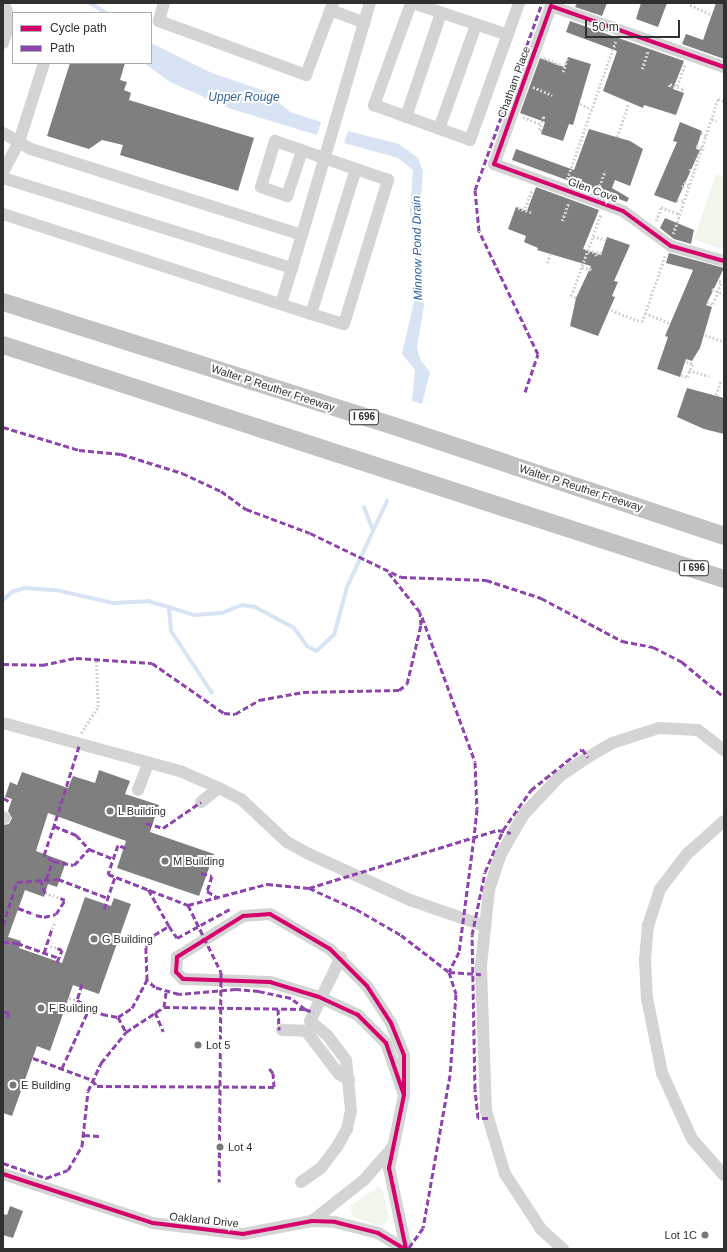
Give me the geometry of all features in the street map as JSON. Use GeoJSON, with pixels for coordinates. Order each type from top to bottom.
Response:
{"type":"FeatureCollection","features":[{"type":"Feature","properties":{"kind":"highway","name":"Walter P Reuther Freeway"},"geometry":{"type":"LineString","coordinates":[[3,302],[724,536]]}},
{"type":"Feature","properties":{"kind":"highway","name":"I 696"},"geometry":{"type":"LineString","coordinates":[[3,345],[664,558],[724,579]]}},
{"type":"Feature","properties":{"kind":"highway"},"geometry":{"type":"LineString","coordinates":[[658,514],[724,532]]}},
{"type":"Feature","properties":{"kind":"highway"},"geometry":{"type":"LineString","coordinates":[[664,558],[724,589]]}},
{"type":"Feature","properties":{"kind":"street"},"geometry":{"type":"LineString","coordinates":[[3,43],[10,21],[4,3]]}},
{"type":"Feature","properties":{"kind":"street"},"geometry":{"type":"LineString","coordinates":[[164,3],[159,20],[306,75],[332,7],[365,23]]}},
{"type":"Feature","properties":{"kind":"street"},"geometry":{"type":"LineString","coordinates":[[281,304],[370,3]]}},
{"type":"Feature","properties":{"kind":"street"},"geometry":{"type":"LineString","coordinates":[[508,35],[412,3],[374,105],[470,140],[508,35],[519,3]]}},
{"type":"Feature","properties":{"kind":"street","name":"Chatham Place"},"geometry":{"type":"LineString","coordinates":[[494,164],[551,6],[619,30]]}},
{"type":"Feature","properties":{"kind":"street"},"geometry":{"type":"LineString","coordinates":[[406,117],[441,13]]}},
{"type":"Feature","properties":{"kind":"street"},"geometry":{"type":"LineString","coordinates":[[439,129],[476,24]]}},
{"type":"Feature","properties":{"kind":"street"},"geometry":{"type":"LineString","coordinates":[[619,30],[724,67]]}},
{"type":"Feature","properties":{"kind":"street"},"geometry":{"type":"LineString","coordinates":[[3,172],[19,142],[44,64]]}},
{"type":"Feature","properties":{"kind":"street"},"geometry":{"type":"LineString","coordinates":[[3,132],[31,149],[302,235]]}},
{"type":"Feature","properties":{"kind":"street"},"geometry":{"type":"LineString","coordinates":[[3,214],[344,324],[388,180],[356,169],[325,159],[302,151],[275,142],[261,187],[287,196],[302,151]]}},
{"type":"Feature","properties":{"kind":"street","name":"Glen Cove"},"geometry":{"type":"LineString","coordinates":[[494,164],[623,211],[669,244],[724,261]]}},
{"type":"Feature","properties":{"kind":"street"},"geometry":{"type":"LineString","coordinates":[[311,314],[356,169]]}},
{"type":"Feature","properties":{"kind":"street"},"geometry":{"type":"LineString","coordinates":[[3,178],[292,268]]}},
{"type":"Feature","properties":{"kind":"street"},"geometry":{"type":"LineString","coordinates":[[3,723],[76,745],[180,771],[219,788],[241,800],[287,842],[309,854],[416,903],[482,925]]}},
{"type":"Feature","properties":{"kind":"street"},"geometry":{"type":"LineString","coordinates":[[563,1249],[541,1229],[505,1174],[486,1112],[483,1076],[482,925],[489,890],[511,832],[560,776],[612,743],[659,728],[698,730],[724,750]]}},
{"type":"Feature","properties":{"kind":"street"},"geometry":{"type":"LineString","coordinates":[[138,790],[148,764]]}},
{"type":"Feature","properties":{"kind":"street"},"geometry":{"type":"LineString","coordinates":[[201,802],[219,788]]}},
{"type":"Feature","properties":{"kind":"street"},"geometry":{"type":"LineString","coordinates":[[724,821],[687,854],[660,889],[648,925],[645,961],[647,998],[662,1073],[692,1139],[724,1175]]}},
{"type":"Feature","properties":{"kind":"street"},"geometry":{"type":"LineString","coordinates":[[404,1095],[391,1053],[379,1032],[358,1015],[319,997],[270,982],[188,980],[179,976],[175,965],[183,950],[243,916],[255,913],[279,917],[341,957],[380,1003],[394,1030],[404,1056],[404,1095],[393,1147],[390,1187],[405,1249]]}},
{"type":"Feature","properties":{"kind":"street"},"geometry":{"type":"LineString","coordinates":[[308,1026],[319,997],[341,957]]}},
{"type":"Feature","properties":{"kind":"street"},"geometry":{"type":"LineString","coordinates":[[282,1030],[308,1026],[342,1053],[349,1069],[352,1098],[347,1129],[321,1168],[302,1182]]}},
{"type":"Feature","properties":{"kind":"street"},"geometry":{"type":"LineString","coordinates":[[312,1221],[364,1180],[393,1147]]}},
{"type":"Feature","properties":{"kind":"street","name":"Oakland Drive"},"geometry":{"type":"LineString","coordinates":[[3,1174],[100,1208],[191,1230],[243,1234],[312,1221],[364,1228],[405,1249]]}},
{"type":"Feature","properties":{"kind":"path"},"geometry":{"type":"LineString","coordinates":[[690,5],[712,15]]}},
{"type":"Feature","properties":{"kind":"path"},"geometry":{"type":"LineString","coordinates":[[562,220],[568,191],[592,109],[619,30]]}},
{"type":"Feature","properties":{"kind":"path"},"geometry":{"type":"LineString","coordinates":[[642,69],[651,41]]}},
{"type":"Feature","properties":{"kind":"path"},"geometry":{"type":"LineString","coordinates":[[534,54],[562,65]]}},
{"type":"Feature","properties":{"kind":"path"},"geometry":{"type":"LineString","coordinates":[[677,86],[688,55]]}},
{"type":"Feature","properties":{"kind":"path"},"geometry":{"type":"LineString","coordinates":[[563,72],[562,65],[567,59]]}},
{"type":"Feature","properties":{"kind":"path"},"geometry":{"type":"LineString","coordinates":[[523,84],[552,94]]}},
{"type":"Feature","properties":{"kind":"path"},"geometry":{"type":"LineString","coordinates":[[669,87],[670,84],[677,86],[683,89],[682,92]]}},
{"type":"Feature","properties":{"kind":"path"},"geometry":{"type":"LineString","coordinates":[[611,310],[642,322],[696,170],[700,153],[704,149],[718,99],[724,101]]}},
{"type":"Feature","properties":{"kind":"path"},"geometry":{"type":"LineString","coordinates":[[617,137],[629,103]]}},
{"type":"Feature","properties":{"kind":"path"},"geometry":{"type":"LineString","coordinates":[[580,104],[592,109]]}},
{"type":"Feature","properties":{"kind":"path"},"geometry":{"type":"LineString","coordinates":[[513,113],[541,124]]}},
{"type":"Feature","properties":{"kind":"path"},"geometry":{"type":"LineString","coordinates":[[542,131],[541,124],[546,118]]}},
{"type":"Feature","properties":{"kind":"path"},"geometry":{"type":"LineString","coordinates":[[712,119],[717,121]]}},
{"type":"Feature","properties":{"kind":"path"},"geometry":{"type":"LineString","coordinates":[[701,133],[707,136]]}},
{"type":"Feature","properties":{"kind":"path"},"geometry":{"type":"LineString","coordinates":[[696,146],[704,149]]}},
{"type":"Feature","properties":{"kind":"path"},"geometry":{"type":"LineString","coordinates":[[689,170],[696,170]]}},
{"type":"Feature","properties":{"kind":"path"},"geometry":{"type":"LineString","coordinates":[[576,298],[571,296],[593,236],[605,171]]}},
{"type":"Feature","properties":{"kind":"path"},"geometry":{"type":"LineString","coordinates":[[525,208],[536,179]]}},
{"type":"Feature","properties":{"kind":"path"},"geometry":{"type":"LineString","coordinates":[[682,188],[684,183],[690,186]]}},
{"type":"Feature","properties":{"kind":"path"},"geometry":{"type":"LineString","coordinates":[[677,200],[685,201]]}},
{"type":"Feature","properties":{"kind":"path"},"geometry":{"type":"LineString","coordinates":[[652,232],[661,207],[680,214]]}},
{"type":"Feature","properties":{"kind":"path"},"geometry":{"type":"LineString","coordinates":[[518,208],[525,208],[531,212]]}},
{"type":"Feature","properties":{"kind":"path"},"geometry":{"type":"LineString","coordinates":[[593,236],[606,240]]}},
{"type":"Feature","properties":{"kind":"path"},"geometry":{"type":"LineString","coordinates":[[588,251],[597,256],[602,253]]}},
{"type":"Feature","properties":{"kind":"path"},"geometry":{"type":"LineString","coordinates":[[547,264],[550,255]]}},
{"type":"Feature","properties":{"kind":"path"},"geometry":{"type":"LineString","coordinates":[[582,266],[593,270]]}},
{"type":"Feature","properties":{"kind":"path"},"geometry":{"type":"LineString","coordinates":[[707,302],[713,304],[721,282],[717,281]]}},
{"type":"Feature","properties":{"kind":"path"},"geometry":{"type":"LineString","coordinates":[[712,289],[724,294]]}},
{"type":"Feature","properties":{"kind":"path"},"geometry":{"type":"LineString","coordinates":[[645,313],[670,322]]}},
{"type":"Feature","properties":{"kind":"path"},"geometry":{"type":"LineString","coordinates":[[705,335],[722,341]]}},
{"type":"Feature","properties":{"kind":"path"},"geometry":{"type":"LineString","coordinates":[[681,374],[687,376],[692,364],[686,362]]}},
{"type":"Feature","properties":{"kind":"path"},"geometry":{"type":"LineString","coordinates":[[689,370],[709,376]]}},
{"type":"Feature","properties":{"kind":"path"},"geometry":{"type":"LineString","coordinates":[[716,395],[721,380]]}},
{"type":"Feature","properties":{"kind":"path"},"geometry":{"type":"LineString","coordinates":[[76,745],[98,706],[96,658]]}},
{"type":"Feature","properties":{"kind":"path"},"geometry":{"type":"LineString","coordinates":[[45,893],[60,898]]}},
{"type":"Feature","properties":{"kind":"path"},"geometry":{"type":"LineString","coordinates":[[31,913],[36,914]]}},
{"type":"Feature","properties":{"kind":"path"},"geometry":{"type":"LineString","coordinates":[[52,929],[55,922]]}},
{"type":"Feature","properties":{"kind":"path"},"geometry":{"type":"LineString","coordinates":[[50,946],[57,948]]}},
{"type":"Feature","properties":{"kind":"path"},"geometry":{"type":"LineString","coordinates":[[69,998],[77,1000]]}},
{"type":"Feature","properties":{"kind":"shaded area"},"geometry":{"type":"Polygon","coordinates":[[[716,174],[724,177],[724,250],[694,239],[716,174]]]}},
{"type":"Feature","properties":{"kind":"shaded area"},"geometry":{"type":"Polygon","coordinates":[[[378,1187],[383,1191],[389,1217],[381,1226],[353,1217],[350,1206],[378,1187]]]}},
{"type":"Feature","properties":{"kind":"water","name":"Upper Rouge"},"geometry":{"type":"Polygon","coordinates":[[[152,43],[212,73],[265,91],[290,112],[321,122],[317,135],[231,109],[170,82],[145,64],[152,64],[152,43]]]}},
{"type":"Feature","properties":{"kind":"water"},"geometry":{"type":"Polygon","coordinates":[[[348,131],[399,144],[418,158],[423,171],[420,209],[424,306],[417,347],[421,361],[430,372],[422,404],[412,401],[415,370],[402,354],[414,301],[415,260],[410,212],[413,170],[398,158],[344,143],[348,131]]]}},
{"type":"Feature","properties":{"kind":"building"},"geometry":{"type":"Polygon","coordinates":[[[577,3],[607,3],[602,16],[575,7],[577,3]]]}},
{"type":"Feature","properties":{"kind":"building"},"geometry":{"type":"Polygon","coordinates":[[[641,3],[667,3],[658,27],[636,19],[641,3]]]}},
{"type":"Feature","properties":{"kind":"building"},"geometry":{"type":"Polygon","coordinates":[[[716,3],[724,3],[724,59],[682,44],[686,34],[703,40],[716,3]]]}},
{"type":"Feature","properties":{"kind":"building"},"geometry":{"type":"Polygon","coordinates":[[[570,21],[684,61],[673,89],[684,93],[676,115],[644,105],[643,108],[603,91],[617,51],[566,32],[570,21]]]}},
{"type":"Feature","properties":{"kind":"building"},"geometry":{"type":"Polygon","coordinates":[[[568,57],[591,64],[573,125],[569,124],[563,141],[541,134],[545,122],[520,113],[540,58],[564,67],[568,57]]]}},
{"type":"Feature","properties":{"kind":"building"},"geometry":{"type":"Polygon","coordinates":[[[70,64],[125,64],[120,80],[127,82],[124,90],[131,93],[129,100],[254,138],[238,191],[120,155],[123,145],[102,140],[89,149],[47,136],[70,64]]]}},
{"type":"Feature","properties":{"kind":"building"},"geometry":{"type":"Polygon","coordinates":[[[680,122],[702,131],[696,149],[700,150],[676,203],[654,195],[677,142],[673,141],[680,122]]]}},
{"type":"Feature","properties":{"kind":"building"},"geometry":{"type":"Polygon","coordinates":[[[589,129],[630,141],[643,149],[630,186],[615,180],[612,188],[629,198],[627,202],[512,160],[516,149],[574,170],[589,129]]]}},
{"type":"Feature","properties":{"kind":"building"},"geometry":{"type":"Polygon","coordinates":[[[536,187],[599,210],[583,249],[601,255],[607,237],[630,245],[614,281],[618,282],[612,296],[615,297],[598,336],[570,326],[576,298],[591,266],[537,250],[538,248],[524,242],[526,236],[508,229],[516,207],[527,211],[536,187]]]}},
{"type":"Feature","properties":{"kind":"building"},"geometry":{"type":"Polygon","coordinates":[[[665,218],[694,230],[691,244],[674,239],[660,228],[665,218]]]}},
{"type":"Feature","properties":{"kind":"building"},"geometry":{"type":"Polygon","coordinates":[[[669,253],[724,268],[706,305],[712,307],[700,348],[692,361],[686,359],[680,377],[657,369],[668,337],[665,336],[693,270],[666,263],[669,253]]]}},
{"type":"Feature","properties":{"kind":"building"},"geometry":{"type":"Polygon","coordinates":[[[687,388],[724,398],[724,434],[704,429],[677,417],[687,388]]]}},
{"type":"Feature","properties":{"kind":"building"},"geometry":{"type":"Polygon","coordinates":[[[99,770],[130,781],[125,794],[159,805],[150,832],[214,854],[199,896],[117,868],[126,841],[48,813],[36,851],[66,862],[57,887],[48,884],[44,897],[25,890],[8,937],[21,941],[19,948],[62,963],[85,897],[111,906],[114,898],[131,904],[99,994],[73,985],[50,1051],[37,1046],[12,1116],[3,1113],[3,825],[9,824],[12,818],[8,811],[12,799],[5,797],[10,782],[17,785],[22,772],[68,788],[73,776],[95,783],[99,770]]]}},
{"type":"Feature","properties":{"kind":"building"},"geometry":{"type":"Polygon","coordinates":[[[10,1206],[23,1211],[13,1238],[3,1235],[3,1214],[7,1215],[10,1206]]]}},
{"type":"Feature","properties":{"kind":"waterway","name":"Minnow Pond Drain"},"geometry":{"type":"LineString","coordinates":[[90,3],[104,12]]}},
{"type":"Feature","properties":{"kind":"waterway","name":"Minnow Pond Drain"},"geometry":{"type":"LineString","coordinates":[[3,600],[12,592],[24,588],[56,590],[113,603],[148,601],[194,615],[222,613],[242,605],[255,607],[294,628],[307,646],[316,651],[334,635],[347,587],[387,501]]}},
{"type":"Feature","properties":{"kind":"waterway"},"geometry":{"type":"LineString","coordinates":[[364,507],[373,530]]}},
{"type":"Feature","properties":{"kind":"waterway"},"geometry":{"type":"LineString","coordinates":[[169,608],[171,631],[212,693]]}},
{"type":"Feature","properties":{"kind":"marked path"},"geometry":{"type":"LineString","coordinates":[[525,392],[538,354],[479,231],[475,190],[542,3]]}},
{"type":"Feature","properties":{"kind":"marked path"},"geometry":{"type":"LineString","coordinates":[[3,427],[79,450],[121,454],[182,473],[221,491],[246,509],[310,533],[401,577],[486,580],[541,598],[622,641],[653,647],[682,662],[724,697]]}},
{"type":"Feature","properties":{"kind":"marked path"},"geometry":{"type":"LineString","coordinates":[[3,664],[42,665],[76,658],[152,663],[224,713],[235,714],[259,700],[303,692],[399,690],[407,684],[421,625],[420,612],[389,573]]}},
{"type":"Feature","properties":{"kind":"marked path"},"geometry":{"type":"LineString","coordinates":[[422,617],[475,762],[477,809],[474,837],[459,952],[449,972],[481,974]]}},
{"type":"Feature","properties":{"kind":"marked path"},"geometry":{"type":"LineString","coordinates":[[79,746],[54,826],[76,835],[89,849],[114,859]]}},
{"type":"Feature","properties":{"kind":"marked path"},"geometry":{"type":"LineString","coordinates":[[488,1118],[478,1118],[475,1089],[472,935],[485,872],[503,830],[531,790],[582,749],[588,757]]}},
{"type":"Feature","properties":{"kind":"marked path"},"geometry":{"type":"LineString","coordinates":[[3,798],[11,802]]}},
{"type":"Feature","properties":{"kind":"marked path"},"geometry":{"type":"LineString","coordinates":[[146,823],[163,828],[201,802]]}},
{"type":"Feature","properties":{"kind":"marked path"},"geometry":{"type":"LineString","coordinates":[[46,879],[53,861],[44,855],[54,826]]}},
{"type":"Feature","properties":{"kind":"marked path"},"geometry":{"type":"LineString","coordinates":[[309,888],[498,830],[511,833]]}},
{"type":"Feature","properties":{"kind":"marked path"},"geometry":{"type":"LineString","coordinates":[[126,848],[118,845],[108,874],[188,905],[221,972],[219,1182]]}},
{"type":"Feature","properties":{"kind":"marked path"},"geometry":{"type":"LineString","coordinates":[[53,861],[74,865],[89,849]]}},
{"type":"Feature","properties":{"kind":"marked path"},"geometry":{"type":"LineString","coordinates":[[201,873],[212,876],[207,891],[218,898]]}},
{"type":"Feature","properties":{"kind":"marked path"},"geometry":{"type":"LineString","coordinates":[[104,909],[115,877]]}},
{"type":"Feature","properties":{"kind":"marked path"},"geometry":{"type":"LineString","coordinates":[[40,879],[45,893]]}},
{"type":"Feature","properties":{"kind":"marked path"},"geometry":{"type":"LineString","coordinates":[[3,925],[17,882],[58,879],[108,898]]}},
{"type":"Feature","properties":{"kind":"marked path"},"geometry":{"type":"LineString","coordinates":[[188,905],[267,884],[309,888],[356,909],[401,935],[449,972],[456,994],[450,1075],[423,1228],[408,1249]]}},
{"type":"Feature","properties":{"kind":"marked path"},"geometry":{"type":"LineString","coordinates":[[3,1163],[46,1178],[68,1170],[82,1146],[88,1091],[101,1063],[126,1032],[164,1007],[305,1009],[291,998],[259,991],[236,989],[179,994],[155,987],[147,980],[146,947],[154,935],[169,926],[148,889]]}},
{"type":"Feature","properties":{"kind":"marked path"},"geometry":{"type":"LineString","coordinates":[[36,915],[44,917],[56,914],[65,900],[60,898]]}},
{"type":"Feature","properties":{"kind":"marked path"},"geometry":{"type":"LineString","coordinates":[[18,908],[31,913]]}},
{"type":"Feature","properties":{"kind":"marked path"},"geometry":{"type":"LineString","coordinates":[[169,926],[177,938],[230,909]]}},
{"type":"Feature","properties":{"kind":"marked path"},"geometry":{"type":"LineString","coordinates":[[44,953],[52,929]]}},
{"type":"Feature","properties":{"kind":"marked path"},"geometry":{"type":"LineString","coordinates":[[3,942],[17,943],[59,958]]}},
{"type":"Feature","properties":{"kind":"marked path"},"geometry":{"type":"LineString","coordinates":[[57,948],[62,950],[57,962]]}},
{"type":"Feature","properties":{"kind":"marked path"},"geometry":{"type":"LineString","coordinates":[[82,984],[77,1000],[102,1014],[118,1017],[132,1008],[147,980]]}},
{"type":"Feature","properties":{"kind":"marked path"},"geometry":{"type":"LineString","coordinates":[[164,1007],[166,992]]}},
{"type":"Feature","properties":{"kind":"marked path"},"geometry":{"type":"LineString","coordinates":[[62,1068],[89,1009]]}},
{"type":"Feature","properties":{"kind":"marked path"},"geometry":{"type":"LineString","coordinates":[[278,1009],[279,1030]]}},
{"type":"Feature","properties":{"kind":"marked path"},"geometry":{"type":"LineString","coordinates":[[305,1009],[313,1012]]}},
{"type":"Feature","properties":{"kind":"marked path"},"geometry":{"type":"LineString","coordinates":[[3,1011],[9,1013],[7,1017]]}},
{"type":"Feature","properties":{"kind":"marked path"},"geometry":{"type":"LineString","coordinates":[[155,1012],[163,1031]]}},
{"type":"Feature","properties":{"kind":"marked path"},"geometry":{"type":"LineString","coordinates":[[118,1017],[126,1032]]}},
{"type":"Feature","properties":{"kind":"marked path"},"geometry":{"type":"LineString","coordinates":[[33,1058],[92,1080],[97,1086],[274,1087],[273,1073],[269,1068]]}},
{"type":"Feature","properties":{"kind":"marked path"},"geometry":{"type":"LineString","coordinates":[[84,1135],[99,1136]]}},
{"type":"Feature","properties":{"kind":"cycle path"},"geometry":{"type":"LineString","coordinates":[[724,67],[551,6],[494,164],[623,211],[671,246],[724,261]]}},
{"type":"Feature","properties":{"kind":"cycle path"},"geometry":{"type":"LineString","coordinates":[[404,1095],[386,1043],[358,1015],[319,997],[270,982],[183,979],[176,972],[177,957],[243,916],[270,914],[330,949],[367,986],[391,1023],[404,1056],[404,1095],[389,1168],[406,1249]]}},
{"type":"Feature","properties":{"kind":"cycle path"},"geometry":{"type":"LineString","coordinates":[[3,1174],[153,1223],[243,1234],[312,1221],[335,1222],[378,1233],[405,1249]]}},
{"type":"Feature","properties":{"kind":"place","name":"L Building"},"geometry":{"type":"Point","coordinates":[110,811]}},
{"type":"Feature","properties":{"kind":"place","name":"M Building"},"geometry":{"type":"Point","coordinates":[165,861]}},
{"type":"Feature","properties":{"kind":"place","name":"G Building"},"geometry":{"type":"Point","coordinates":[94,939]}},
{"type":"Feature","properties":{"kind":"place","name":"F Building"},"geometry":{"type":"Point","coordinates":[41,1008]}},
{"type":"Feature","properties":{"kind":"place","name":"Lot 5"},"geometry":{"type":"Point","coordinates":[198,1045]}},
{"type":"Feature","properties":{"kind":"place","name":"E Building"},"geometry":{"type":"Point","coordinates":[13,1085]}},
{"type":"Feature","properties":{"kind":"place","name":"Lot 4"},"geometry":{"type":"Point","coordinates":[220,1147]}},
{"type":"Feature","properties":{"kind":"place","name":"Lot 1C"},"geometry":{"type":"Point","coordinates":[705,1235]}}]}
